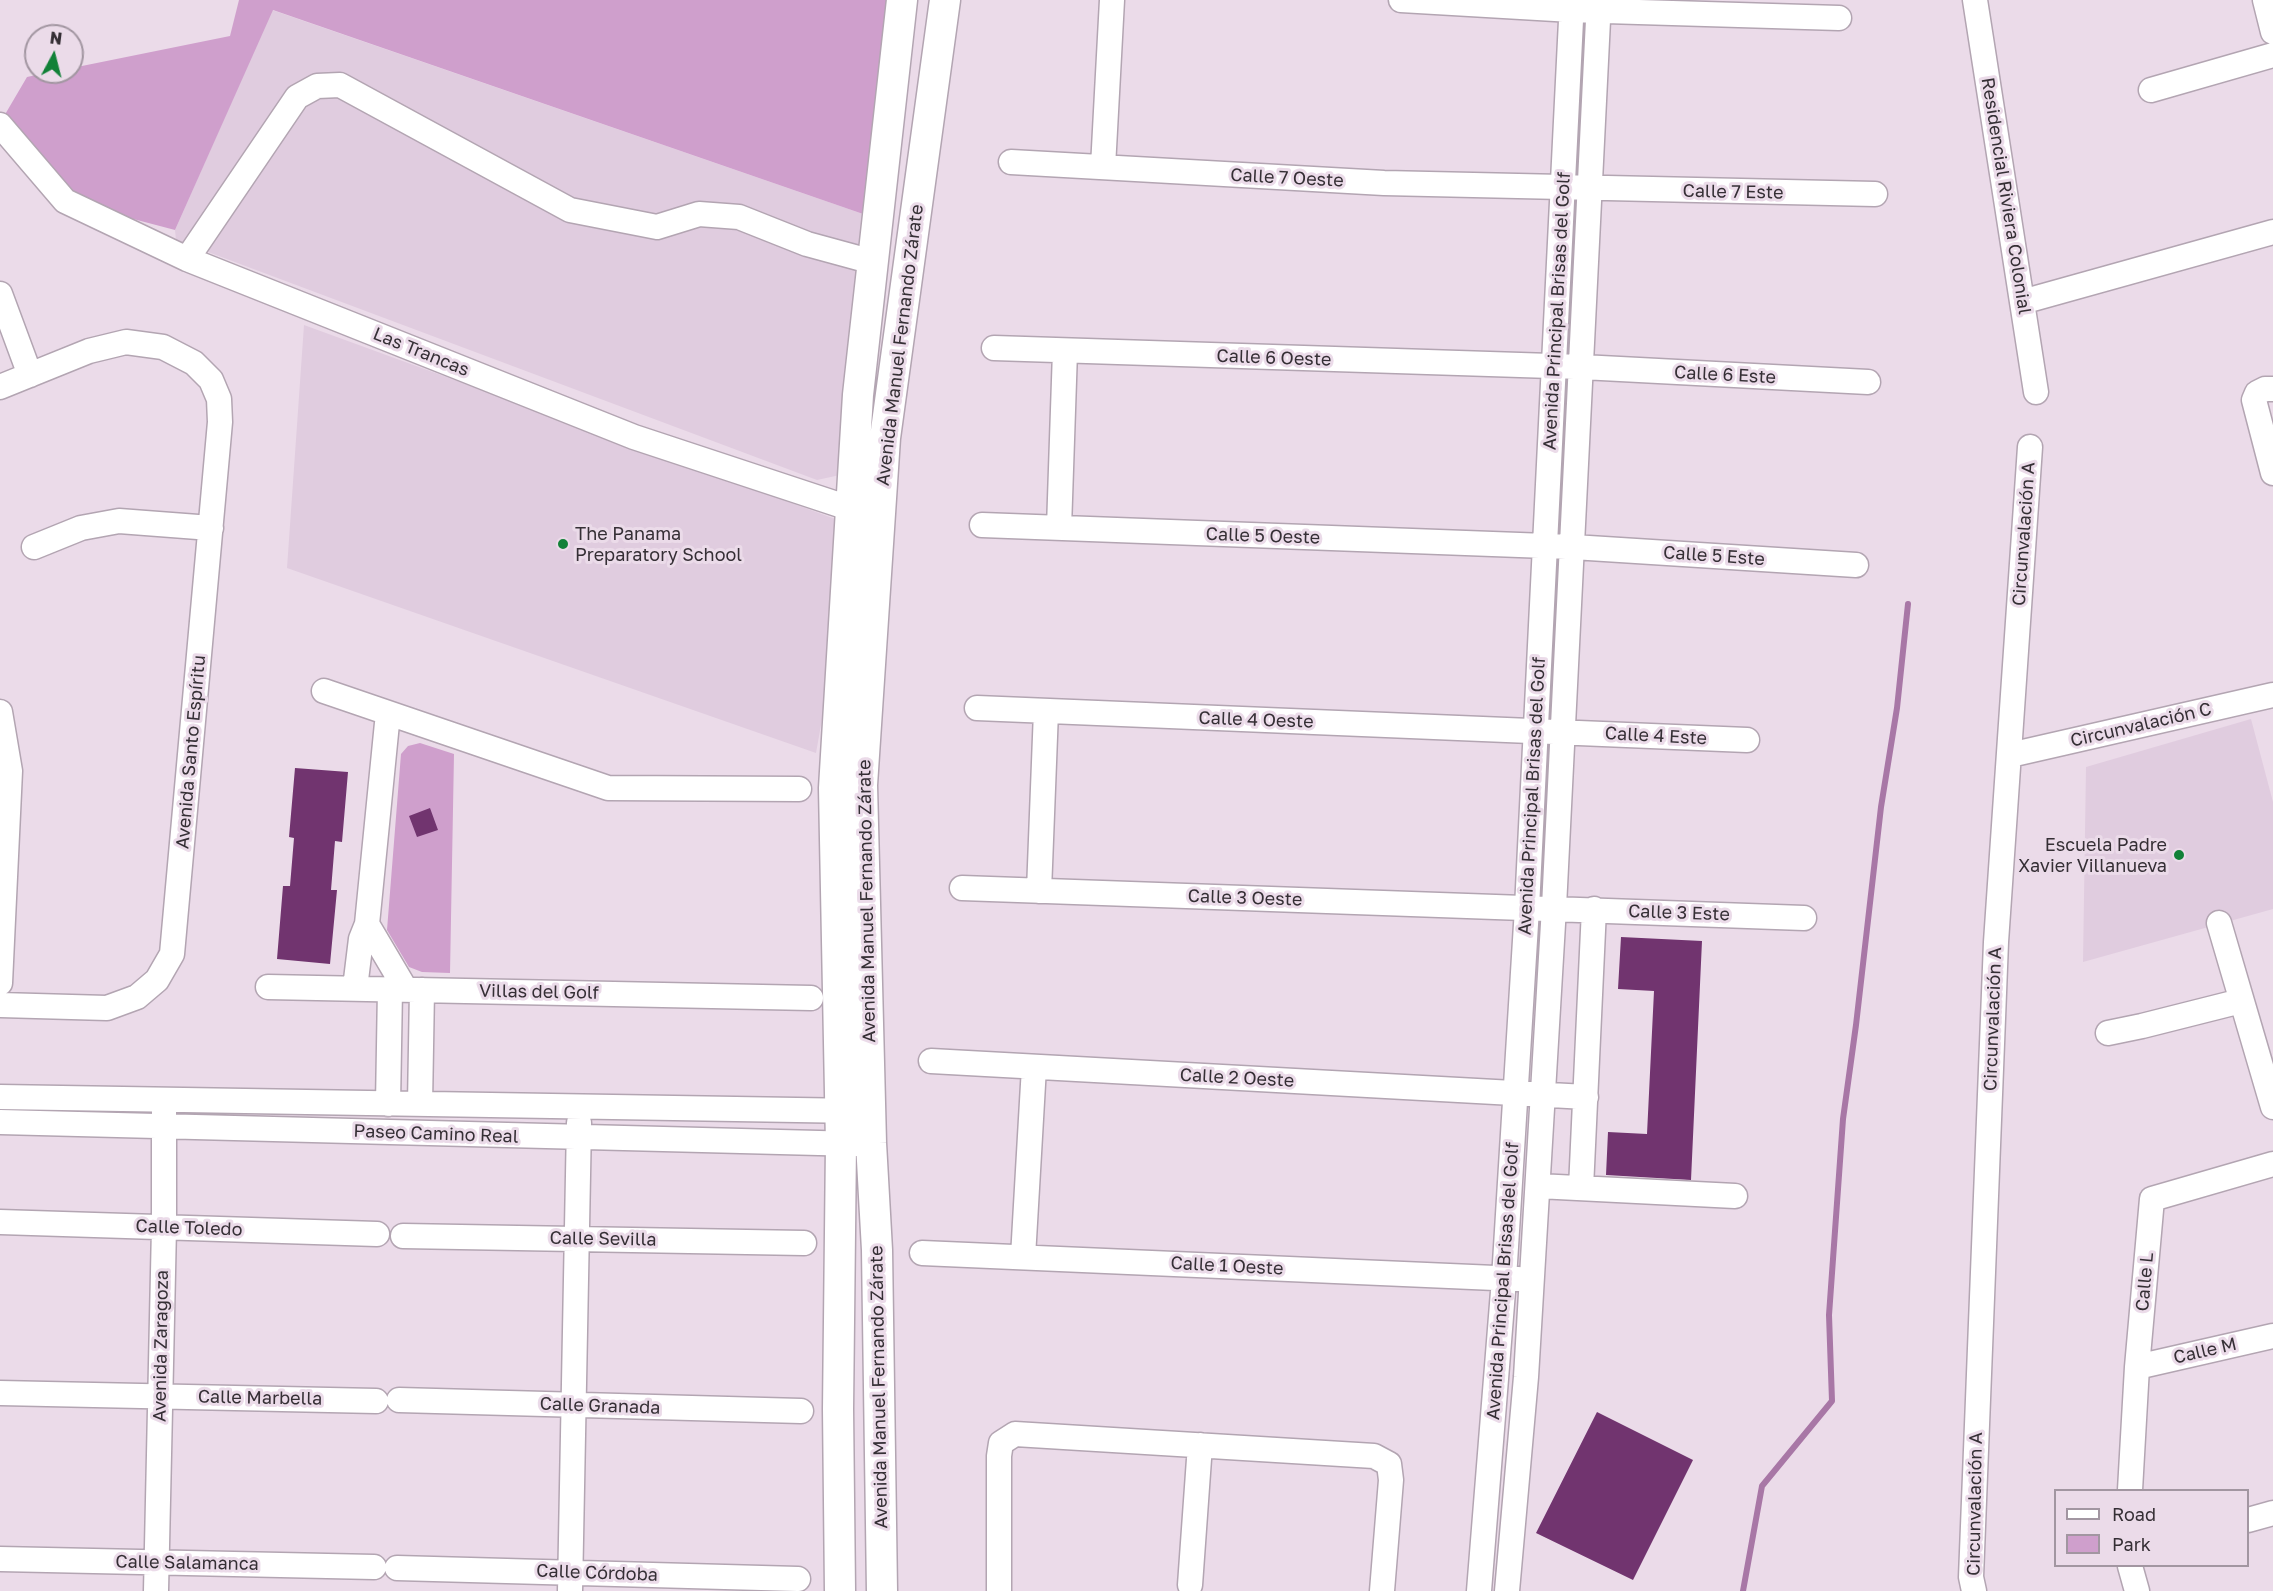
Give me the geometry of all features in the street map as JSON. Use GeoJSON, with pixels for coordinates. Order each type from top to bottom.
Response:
{"type":"FeatureCollection","features":[{"type":"Feature","properties":{"kind":"main road","name":"Avenida Manuel Fernando Zárate"},"geometry":{"type":"LineString","coordinates":[[882,1591],[877,1250],[871,1143],[862,785],[867,509],[858,395],[902,0]]}},
{"type":"Feature","properties":{"kind":"main road","name":"Avenida Manuel Fernando Zárate"},"geometry":{"type":"LineString","coordinates":[[840,1591],[838,1410],[841,1144],[834,788],[867,509],[885,438],[945,0]]}},
{"type":"Feature","properties":{"kind":"street"},"geometry":{"type":"LineString","coordinates":[[1103,167],[1112,0]]}},
{"type":"Feature","properties":{"kind":"street"},"geometry":{"type":"LineString","coordinates":[[1401,0],[1599,5],[1839,18]]}},
{"type":"Feature","properties":{"kind":"street","name":"Residencial Riviera Colonial"},"geometry":{"type":"LineString","coordinates":[[1975,0],[2036,392]]}},
{"type":"Feature","properties":{"kind":"street"},"geometry":{"type":"LineString","coordinates":[[2265,0],[2273,32]]}},
{"type":"Feature","properties":{"kind":"street","name":"Avenida Principal Brisas del Golf"},"geometry":{"type":"LineString","coordinates":[[1479,1591],[1504,1279],[1527,908],[1572,5]]}},
{"type":"Feature","properties":{"kind":"street","name":"Avenida Principal Brisas del Golf"},"geometry":{"type":"LineString","coordinates":[[1507,1591],[1533,1280],[1564,732],[1599,5]]}},
{"type":"Feature","properties":{"kind":"street"},"geometry":{"type":"LineString","coordinates":[[2151,90],[2273,55]]}},
{"type":"Feature","properties":{"kind":"street"},"geometry":{"type":"LineString","coordinates":[[187,259],[297,97],[317,86],[340,85],[570,210],[657,227],[699,214],[739,217],[807,244],[873,262]]}},
{"type":"Feature","properties":{"kind":"street","name":"Las Trancas"},"geometry":{"type":"LineString","coordinates":[[0,124],[65,201],[187,259],[634,437],[867,509]]}},
{"type":"Feature","properties":{"kind":"street","name":"Calle 7 Oeste"},"geometry":{"type":"LineString","coordinates":[[1011,162],[1384,183],[1591,189]]}},
{"type":"Feature","properties":{"kind":"street","name":"Calle 7 Este"},"geometry":{"type":"LineString","coordinates":[[1591,189],[1875,194]]}},
{"type":"Feature","properties":{"kind":"street"},"geometry":{"type":"LineString","coordinates":[[2022,302],[2273,232]]}},
{"type":"Feature","properties":{"kind":"street"},"geometry":{"type":"LineString","coordinates":[[0,294],[30,375],[0,387]]}},
{"type":"Feature","properties":{"kind":"street","name":"Avenida Santo Espíritu"},"geometry":{"type":"LineString","coordinates":[[0,1005],[107,1008],[137,997],[157,980],[172,954],[212,528],[219,422],[219,399],[211,380],[194,363],[163,347],[126,342],[89,351],[30,375]]}},
{"type":"Feature","properties":{"kind":"street","name":"Calle 6 Oeste"},"geometry":{"type":"LineString","coordinates":[[994,348],[1582,367]]}},
{"type":"Feature","properties":{"kind":"street"},"geometry":{"type":"LineString","coordinates":[[1059,528],[1065,351]]}},
{"type":"Feature","properties":{"kind":"street","name":"Calle 6 Este"},"geometry":{"type":"LineString","coordinates":[[1582,367],[1868,382]]}},
{"type":"Feature","properties":{"kind":"street"},"geometry":{"type":"LineString","coordinates":[[2273,389],[2265,389],[2257,393],[2254,400],[2273,473]]}},
{"type":"Feature","properties":{"kind":"street","name":"Circunvalación A"},"geometry":{"type":"LineString","coordinates":[[1974,1591],[1971,1577],[1996,942],[2030,447]]}},
{"type":"Feature","properties":{"kind":"street"},"geometry":{"type":"LineString","coordinates":[[34,547],[81,528],[119,521],[212,528]]}},
{"type":"Feature","properties":{"kind":"street","name":"Calle 5 Oeste"},"geometry":{"type":"LineString","coordinates":[[982,525],[1573,547]]}},
{"type":"Feature","properties":{"kind":"street","name":"Calle 5 Este"},"geometry":{"type":"LineString","coordinates":[[1573,547],[1856,565]]}},
{"type":"Feature","properties":{"kind":"street"},"geometry":{"type":"LineString","coordinates":[[324,691],[609,788],[799,789]]}},
{"type":"Feature","properties":{"kind":"street","name":"Circunvalación C"},"geometry":{"type":"LineString","coordinates":[[2010,755],[2273,695]]}},
{"type":"Feature","properties":{"kind":"street","name":"Calle 4 Oeste"},"geometry":{"type":"LineString","coordinates":[[977,708],[1564,732]]}},
{"type":"Feature","properties":{"kind":"street"},"geometry":{"type":"LineString","coordinates":[[1038,891],[1047,711]]}},
{"type":"Feature","properties":{"kind":"street"},"geometry":{"type":"LineString","coordinates":[[0,712],[10,771],[4,827],[0,983]]}},
{"type":"Feature","properties":{"kind":"street"},"geometry":{"type":"LineString","coordinates":[[355,988],[361,939],[368,924],[388,712]]}},
{"type":"Feature","properties":{"kind":"street","name":"Calle 4 Este"},"geometry":{"type":"LineString","coordinates":[[1564,732],[1747,740]]}},
{"type":"Feature","properties":{"kind":"street","name":"Calle 3 Oeste"},"geometry":{"type":"LineString","coordinates":[[962,888],[1554,908]]}},
{"type":"Feature","properties":{"kind":"street","name":"Calle 3 Este"},"geometry":{"type":"LineString","coordinates":[[1554,908],[1804,918]]}},
{"type":"Feature","properties":{"kind":"street"},"geometry":{"type":"LineString","coordinates":[[1581,1188],[1594,909]]}},
{"type":"Feature","properties":{"kind":"street"},"geometry":{"type":"LineString","coordinates":[[2219,923],[2273,1107]]}},
{"type":"Feature","properties":{"kind":"street"},"geometry":{"type":"LineString","coordinates":[[368,924],[406,990],[420,1104]]}},
{"type":"Feature","properties":{"kind":"street","name":"Villas del Golf"},"geometry":{"type":"LineString","coordinates":[[268,987],[811,998]]}},
{"type":"Feature","properties":{"kind":"street"},"geometry":{"type":"LineString","coordinates":[[388,1104],[406,990]]}},
{"type":"Feature","properties":{"kind":"street"},"geometry":{"type":"LineString","coordinates":[[2108,1033],[2241,1001]]}},
{"type":"Feature","properties":{"kind":"street","name":"Calle 2 Oeste"},"geometry":{"type":"LineString","coordinates":[[931,1061],[1586,1098]]}},
{"type":"Feature","properties":{"kind":"street"},"geometry":{"type":"LineString","coordinates":[[1023,1257],[1034,1067]]}},
{"type":"Feature","properties":{"kind":"street","name":"Paseo Camino Real"},"geometry":{"type":"LineString","coordinates":[[0,1097],[871,1112]]}},
{"type":"Feature","properties":{"kind":"street","name":"Avenida Zaragoza"},"geometry":{"type":"LineString","coordinates":[[156,1591],[164,1227],[164,1100]]}},
{"type":"Feature","properties":{"kind":"street"},"geometry":{"type":"LineString","coordinates":[[570,1582],[580,1137],[578,1107]]}},
{"type":"Feature","properties":{"kind":"street","name":"Paseo Camino Real"},"geometry":{"type":"LineString","coordinates":[[0,1122],[871,1143]]}},
{"type":"Feature","properties":{"kind":"street","name":"Calle L"},"geometry":{"type":"LineString","coordinates":[[2130,1489],[2137,1367],[2152,1198],[2273,1164]]}},
{"type":"Feature","properties":{"kind":"street"},"geometry":{"type":"LineString","coordinates":[[1538,1186],[1735,1196]]}},
{"type":"Feature","properties":{"kind":"street","name":"Calle Toledo"},"geometry":{"type":"LineString","coordinates":[[0,1222],[377,1234]]}},
{"type":"Feature","properties":{"kind":"street","name":"Calle Sevilla"},"geometry":{"type":"LineString","coordinates":[[403,1236],[804,1243]]}},
{"type":"Feature","properties":{"kind":"street","name":"Calle 1 Oeste"},"geometry":{"type":"LineString","coordinates":[[922,1253],[1533,1280]]}},
{"type":"Feature","properties":{"kind":"street","name":"Calle M"},"geometry":{"type":"LineString","coordinates":[[2137,1367],[2273,1336]]}},
{"type":"Feature","properties":{"kind":"street","name":"Calle Marbella"},"geometry":{"type":"LineString","coordinates":[[0,1393],[388,1401]]}},
{"type":"Feature","properties":{"kind":"street","name":"Calle Granada"},"geometry":{"type":"LineString","coordinates":[[388,1401],[801,1411]]}},
{"type":"Feature","properties":{"kind":"street"},"geometry":{"type":"LineString","coordinates":[[999,1591],[999,1456],[1001,1443],[1016,1434],[1374,1456],[1389,1464],[1391,1480],[1382,1591]]}},
{"type":"Feature","properties":{"kind":"street"},"geometry":{"type":"LineString","coordinates":[[1190,1585],[1200,1445]]}},
{"type":"Feature","properties":{"kind":"street"},"geometry":{"type":"LineString","coordinates":[[2249,1519],[2273,1513]]}},
{"type":"Feature","properties":{"kind":"street","name":"Calle Salamanca"},"geometry":{"type":"LineString","coordinates":[[0,1559],[386,1567]]}},
{"type":"Feature","properties":{"kind":"street","name":"Calle Córdoba"},"geometry":{"type":"LineString","coordinates":[[386,1567],[570,1582],[798,1579]]}},
{"type":"Feature","properties":{"kind":"street"},"geometry":{"type":"LineString","coordinates":[[2130,1567],[2137,1591]]}},
{"type":"Feature","properties":{"kind":"shaded area"},"geometry":{"type":"Polygon","coordinates":[[[272,10],[866,215],[840,475],[817,480],[176,240],[175,230],[272,10]]]}},
{"type":"Feature","properties":{"kind":"shaded area","name":"The Panama Preparatory School"},"geometry":{"type":"Polygon","coordinates":[[[304,325],[838,520],[824,708],[816,753],[287,568],[304,325]]]}},
{"type":"Feature","properties":{"kind":"shaded area","name":"Escuela Padre Xavier Villanueva"},"geometry":{"type":"Polygon","coordinates":[[[2251,719],[2273,802],[2273,909],[2083,962],[2086,767],[2251,719]]]}},
{"type":"Feature","properties":{"kind":"green space"},"geometry":{"type":"Polygon","coordinates":[[[239,0],[900,0],[866,215],[273,10],[175,230],[65,201],[0,123],[24,82],[24,84],[84,84],[84,66],[230,36],[239,0]]]}},
{"type":"Feature","properties":{"kind":"green space"},"geometry":{"type":"Polygon","coordinates":[[[420,743],[454,754],[450,973],[422,972],[409,967],[387,930],[401,754],[408,746],[420,743]]]}},
{"type":"Feature","properties":{"kind":"building"},"geometry":{"type":"Polygon","coordinates":[[[295,768],[348,772],[342,842],[335,841],[331,890],[337,890],[330,964],[277,959],[283,886],[290,886],[294,838],[289,837],[295,768]]]}},
{"type":"Feature","properties":{"kind":"building"},"geometry":{"type":"Polygon","coordinates":[[[430,808],[438,830],[417,837],[409,816],[430,808]]]}},
{"type":"Feature","properties":{"kind":"building"},"geometry":{"type":"Polygon","coordinates":[[[1621,937],[1702,941],[1691,1180],[1606,1175],[1608,1132],[1647,1134],[1654,991],[1618,989],[1621,937]]]}},
{"type":"Feature","properties":{"kind":"building"},"geometry":{"type":"Polygon","coordinates":[[[1597,1412],[1693,1460],[1633,1580],[1536,1533],[1597,1412]]]}},
{"type":"Feature","properties":{"kind":"waterway"},"geometry":{"type":"LineString","coordinates":[[1743,1591],[1762,1486],[1832,1401],[1829,1315],[1843,1119],[1881,807],[1897,708],[1908,604]]}},
{"type":"Feature","properties":{"kind":"place","name":"The Panama Preparatory School"},"geometry":{"type":"Point","coordinates":[563,544]}},
{"type":"Feature","properties":{"kind":"place","name":"Escuela Padre Xavier Villanueva"},"geometry":{"type":"Point","coordinates":[2179,855]}}]}
